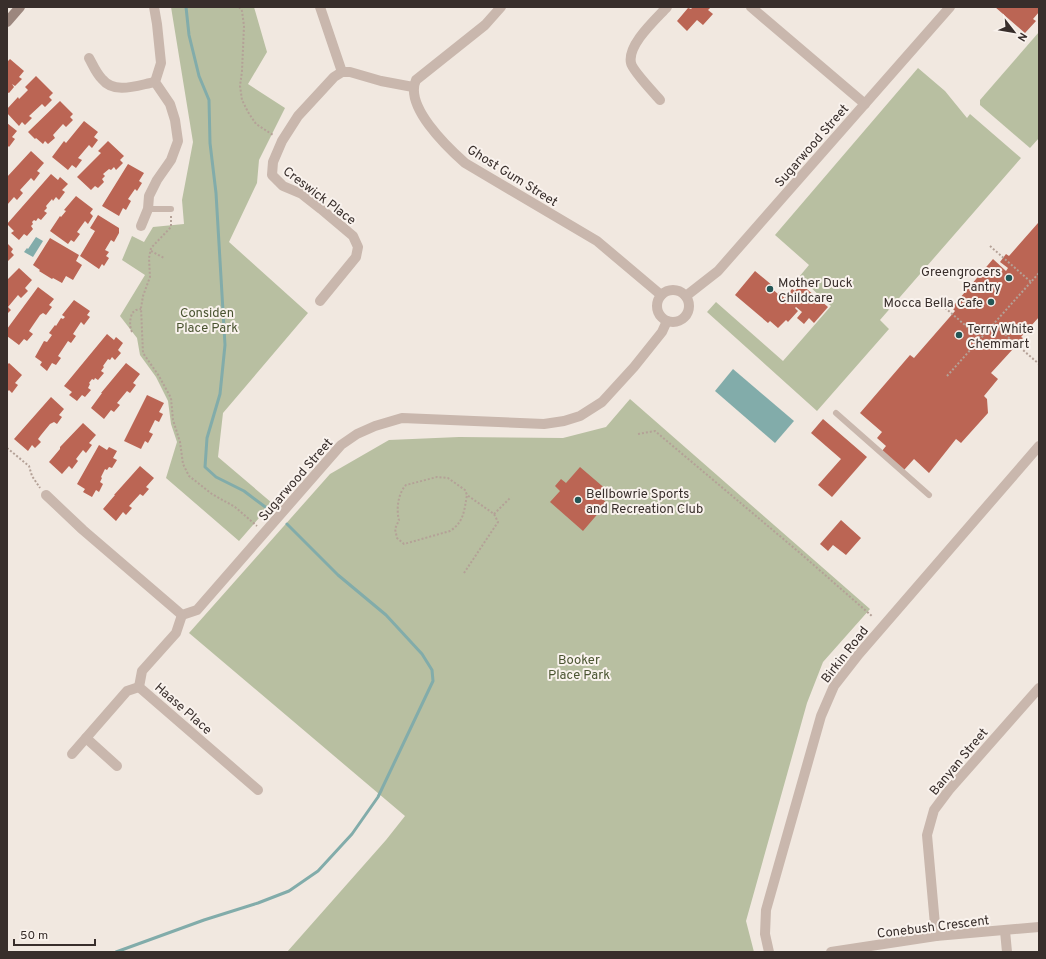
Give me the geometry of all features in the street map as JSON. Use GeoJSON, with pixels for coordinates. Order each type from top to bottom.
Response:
{"type":"FeatureCollection","features":[{"type":"Feature","properties":{"kind":"street"},"geometry":{"type":"LineString","coordinates":[[7,22],[20,7]]}},
{"type":"Feature","properties":{"kind":"street"},"geometry":{"type":"LineString","coordinates":[[154,7],[161,64],[155,82]]}},
{"type":"Feature","properties":{"kind":"street"},"geometry":{"type":"LineString","coordinates":[[320,7],[342,72],[350,72],[381,81],[412,87],[416,80],[485,25],[501,7]]}},
{"type":"Feature","properties":{"kind":"street"},"geometry":{"type":"LineString","coordinates":[[660,100],[631,64],[630,53],[634,44],[667,7]]}},
{"type":"Feature","properties":{"kind":"street"},"geometry":{"type":"LineString","coordinates":[[751,7],[865,104]]}},
{"type":"Feature","properties":{"kind":"street","name":"Sugarwood Street"},"geometry":{"type":"LineString","coordinates":[[686,296],[718,271],[950,7]]}},
{"type":"Feature","properties":{"kind":"street"},"geometry":{"type":"LineString","coordinates":[[89,58],[102,80],[111,86],[121,89],[155,82]]}},
{"type":"Feature","properties":{"kind":"street","name":"Creswick Place"},"geometry":{"type":"LineString","coordinates":[[320,301],[356,257],[358,247],[353,236],[337,222],[302,194],[283,186],[272,175],[273,162],[282,141],[298,116],[334,77],[342,72]]}},
{"type":"Feature","properties":{"kind":"street"},"geometry":{"type":"LineString","coordinates":[[140,226],[148,209],[149,196],[170,160],[178,141],[175,120],[170,104],[155,82]]}},
{"type":"Feature","properties":{"kind":"street","name":"Ghost Gum Street"},"geometry":{"type":"LineString","coordinates":[[412,87],[415,100],[428,126],[449,149],[465,163],[597,241],[661,296]]}},
{"type":"Feature","properties":{"kind":"street"},"geometry":{"type":"LineString","coordinates":[[667,290],[676,290],[684,293],[689,305],[687,314],[681,320],[676,322],[664,319],[658,312],[657,304],[661,296],[667,290]]}},
{"type":"Feature","properties":{"kind":"street","name":"Sugarwood Street"},"geometry":{"type":"LineString","coordinates":[[182,616],[197,610],[341,446],[357,434],[375,426],[402,418],[544,424],[564,421],[580,416],[602,402],[614,390],[654,342],[668,321]]}},
{"type":"Feature","properties":{"kind":"street","name":"Birkin Road"},"geometry":{"type":"LineString","coordinates":[[769,952],[765,934],[766,910],[820,716],[834,686],[898,608],[1039,446]]}},
{"type":"Feature","properties":{"kind":"street"},"geometry":{"type":"LineString","coordinates":[[46,495],[83,530],[182,616]]}},
{"type":"Feature","properties":{"kind":"street","name":"Haase Place"},"geometry":{"type":"LineString","coordinates":[[182,616],[176,633],[142,671],[139,687],[258,790]]}},
{"type":"Feature","properties":{"kind":"street"},"geometry":{"type":"LineString","coordinates":[[72,754],[127,691],[139,687]]}},
{"type":"Feature","properties":{"kind":"street","name":"Banyan Street"},"geometry":{"type":"LineString","coordinates":[[936,936],[928,834],[934,810],[949,790],[1039,688]]}},
{"type":"Feature","properties":{"kind":"street"},"geometry":{"type":"LineString","coordinates":[[86,738],[117,766]]}},
{"type":"Feature","properties":{"kind":"street","name":"Conebush Crescent"},"geometry":{"type":"LineString","coordinates":[[831,952],[936,936],[1039,927]]}},
{"type":"Feature","properties":{"kind":"street"},"geometry":{"type":"LineString","coordinates":[[1005,931],[1007,952]]}},
{"type":"Feature","properties":{"kind":"lane"},"geometry":{"type":"LineString","coordinates":[[148,209],[171,209]]}},
{"type":"Feature","properties":{"kind":"lane"},"geometry":{"type":"LineString","coordinates":[[836,413],[929,495]]}},
{"type":"Feature","properties":{"kind":"path"},"geometry":{"type":"LineString","coordinates":[[239,7],[242,11],[244,26],[240,86],[242,100],[256,124],[282,141]]}},
{"type":"Feature","properties":{"kind":"path"},"geometry":{"type":"LineString","coordinates":[[171,209],[171,227],[159,238],[150,251],[150,277],[141,309],[143,352],[171,398],[173,420],[180,442],[185,470],[193,480],[212,494],[235,507],[265,533]]}},
{"type":"Feature","properties":{"kind":"path"},"geometry":{"type":"LineString","coordinates":[[990,246],[1031,282]]}},
{"type":"Feature","properties":{"kind":"path"},"geometry":{"type":"LineString","coordinates":[[150,251],[164,258]]}},
{"type":"Feature","properties":{"kind":"path"},"geometry":{"type":"LineString","coordinates":[[947,376],[1039,273]]}},
{"type":"Feature","properties":{"kind":"path"},"geometry":{"type":"LineString","coordinates":[[1035,277],[1039,281]]}},
{"type":"Feature","properties":{"kind":"path"},"geometry":{"type":"LineString","coordinates":[[936,300],[980,338]]}},
{"type":"Feature","properties":{"kind":"path"},"geometry":{"type":"LineString","coordinates":[[132,332],[130,328],[132,313],[141,309]]}},
{"type":"Feature","properties":{"kind":"path"},"geometry":{"type":"LineString","coordinates":[[993,324],[1039,364]]}},
{"type":"Feature","properties":{"kind":"path"},"geometry":{"type":"LineString","coordinates":[[638,434],[655,431],[800,553],[873,617]]}},
{"type":"Feature","properties":{"kind":"path"},"geometry":{"type":"LineString","coordinates":[[7,448],[29,466],[32,476],[46,495]]}},
{"type":"Feature","properties":{"kind":"path"},"geometry":{"type":"LineString","coordinates":[[464,573],[498,522],[494,514],[467,495],[465,490],[448,478],[437,477],[406,485],[403,489],[397,513],[399,520],[395,529],[397,538],[404,544],[450,531],[456,527],[462,519],[467,495]]}},
{"type":"Feature","properties":{"kind":"path"},"geometry":{"type":"LineString","coordinates":[[494,514],[511,497]]}},
{"type":"Feature","properties":{"kind":"green space","name":"Considen Place Park"},"geometry":{"type":"Polygon","coordinates":[[[171,7],[254,7],[267,52],[248,84],[285,108],[259,160],[257,183],[229,242],[308,313],[223,413],[218,457],[272,503],[239,541],[166,478],[177,442],[171,424],[168,401],[156,377],[140,355],[137,338],[120,316],[145,275],[122,260],[132,236],[144,242],[153,227],[184,224],[182,200],[193,142],[171,7]]]}},
{"type":"Feature","properties":{"kind":"green space"},"geometry":{"type":"Polygon","coordinates":[[[1039,32],[1039,138],[1030,148],[980,105],[980,100],[1039,32]]]}},
{"type":"Feature","properties":{"kind":"green space"},"geometry":{"type":"Polygon","coordinates":[[[918,68],[945,91],[967,118],[970,114],[1021,158],[880,320],[889,329],[817,411],[707,312],[716,302],[783,361],[831,306],[799,277],[809,265],[775,235],[918,68]]]}},
{"type":"Feature","properties":{"kind":"green space","name":"Booker Place Park"},"geometry":{"type":"Polygon","coordinates":[[[630,399],[870,609],[823,662],[807,703],[746,921],[754,952],[287,952],[386,840],[405,816],[189,633],[330,474],[389,440],[459,437],[563,438],[606,427],[630,399]]]}},
{"type":"Feature","properties":{"kind":"water"},"geometry":{"type":"Polygon","coordinates":[[[36,237],[43,241],[33,257],[24,252],[27,248],[28,249],[36,237]]]}},
{"type":"Feature","properties":{"kind":"water"},"geometry":{"type":"Polygon","coordinates":[[[733,369],[794,421],[775,443],[715,391],[733,369]]]}},
{"type":"Feature","properties":{"kind":"building"},"geometry":{"type":"Polygon","coordinates":[[[693,7],[711,7],[708,10],[713,14],[703,25],[697,20],[687,31],[677,21],[688,8],[691,9],[693,7]]]}},
{"type":"Feature","properties":{"kind":"building"},"geometry":{"type":"Polygon","coordinates":[[[995,7],[1037,7],[1039,12],[1033,19],[1036,21],[1025,33],[995,7]]]}},
{"type":"Feature","properties":{"kind":"building"},"geometry":{"type":"Polygon","coordinates":[[[10,59],[24,71],[19,77],[22,79],[15,86],[12,84],[14,87],[9,93],[7,92],[7,62],[10,59]]]}},
{"type":"Feature","properties":{"kind":"building"},"geometry":{"type":"Polygon","coordinates":[[[36,76],[53,93],[49,97],[52,100],[45,107],[42,104],[29,116],[32,118],[25,125],[22,122],[19,126],[7,113],[7,109],[18,97],[19,99],[28,90],[25,87],[36,76]]]}},
{"type":"Feature","properties":{"kind":"building"},"geometry":{"type":"Polygon","coordinates":[[[60,101],[73,114],[70,117],[73,120],[66,127],[63,124],[53,135],[55,138],[48,144],[45,141],[43,144],[28,132],[60,101]]]}},
{"type":"Feature","properties":{"kind":"building"},"geometry":{"type":"Polygon","coordinates":[[[84,121],[98,132],[94,137],[98,140],[92,148],[89,145],[78,158],[82,160],[76,168],[72,165],[68,170],[52,157],[64,141],[66,143],[84,121]]]}},
{"type":"Feature","properties":{"kind":"building"},"geometry":{"type":"Polygon","coordinates":[[[7,123],[17,131],[12,137],[15,139],[9,147],[7,145],[7,123]]]}},
{"type":"Feature","properties":{"kind":"building"},"geometry":{"type":"Polygon","coordinates":[[[108,141],[124,156],[120,160],[123,163],[116,170],[114,167],[103,174],[105,176],[102,179],[104,182],[98,188],[95,186],[91,190],[77,177],[101,153],[98,151],[108,141]]]}},
{"type":"Feature","properties":{"kind":"building"},"geometry":{"type":"Polygon","coordinates":[[[31,151],[44,163],[37,171],[40,173],[34,181],[31,178],[20,190],[23,193],[17,200],[14,197],[7,205],[7,177],[31,151]]]}},
{"type":"Feature","properties":{"kind":"building"},"geometry":{"type":"Polygon","coordinates":[[[128,164],[144,173],[139,181],[142,183],[137,191],[135,189],[128,199],[131,201],[126,210],[123,208],[119,216],[102,206],[128,164]]]}},
{"type":"Feature","properties":{"kind":"building"},"geometry":{"type":"Polygon","coordinates":[[[51,174],[58,180],[60,177],[68,184],[62,190],[65,192],[59,200],[56,197],[53,201],[52,199],[44,211],[47,213],[41,220],[38,218],[36,221],[34,220],[31,226],[33,229],[27,236],[24,234],[19,240],[11,233],[14,231],[7,224],[51,174]]]}},
{"type":"Feature","properties":{"kind":"building"},"geometry":{"type":"Polygon","coordinates":[[[76,196],[93,209],[90,213],[93,216],[88,224],[85,221],[77,232],[80,234],[74,242],[71,240],[68,244],[50,231],[60,216],[61,217],[66,211],[64,210],[76,196]]]}},
{"type":"Feature","properties":{"kind":"building"},"geometry":{"type":"Polygon","coordinates":[[[98,215],[119,228],[119,233],[114,242],[111,240],[105,250],[109,252],[106,256],[109,258],[104,266],[102,264],[99,269],[80,256],[95,231],[90,228],[98,215]]]}},
{"type":"Feature","properties":{"kind":"building"},"geometry":{"type":"Polygon","coordinates":[[[1038,223],[1039,317],[1021,337],[1023,338],[991,373],[998,379],[984,396],[987,399],[988,413],[961,443],[956,439],[929,473],[914,459],[904,470],[882,451],[886,446],[877,438],[882,432],[860,413],[910,355],[914,358],[955,311],[953,309],[955,306],[954,305],[993,259],[1006,271],[1008,268],[1000,262],[1006,254],[1009,256],[1038,223]]]}},
{"type":"Feature","properties":{"kind":"building"},"geometry":{"type":"Polygon","coordinates":[[[50,238],[79,255],[76,261],[82,265],[73,280],[66,276],[62,283],[39,271],[40,270],[33,265],[50,238]]]}},
{"type":"Feature","properties":{"kind":"building"},"geometry":{"type":"Polygon","coordinates":[[[7,243],[13,249],[11,252],[14,255],[7,262],[7,243]]]}},
{"type":"Feature","properties":{"kind":"building"},"geometry":{"type":"Polygon","coordinates":[[[19,268],[32,280],[25,288],[28,291],[21,298],[18,295],[8,307],[11,310],[7,314],[7,280],[19,268]]]}},
{"type":"Feature","properties":{"kind":"building"},"geometry":{"type":"Polygon","coordinates":[[[755,271],[773,286],[771,288],[778,294],[779,292],[785,298],[792,289],[795,291],[801,284],[828,307],[814,323],[809,318],[804,324],[797,318],[802,312],[796,307],[795,308],[798,311],[788,322],[786,320],[778,328],[770,321],[768,323],[735,295],[755,271]]]}},
{"type":"Feature","properties":{"kind":"building"},"geometry":{"type":"Polygon","coordinates":[[[38,287],[54,299],[49,305],[52,307],[46,315],[43,313],[40,315],[29,331],[33,334],[27,341],[24,339],[19,345],[7,336],[7,329],[38,287]]]}},
{"type":"Feature","properties":{"kind":"building"},"geometry":{"type":"Polygon","coordinates":[[[74,300],[90,311],[87,315],[90,317],[84,325],[81,322],[73,334],[76,336],[71,343],[68,341],[58,356],[61,358],[56,365],[52,363],[47,371],[40,365],[42,362],[35,357],[44,341],[47,342],[52,335],[49,333],[55,325],[56,326],[61,318],[63,319],[65,317],[62,315],[74,300]]]}},
{"type":"Feature","properties":{"kind":"building"},"geometry":{"type":"Polygon","coordinates":[[[107,334],[114,340],[116,337],[123,343],[118,350],[121,353],[115,360],[112,357],[110,360],[108,359],[101,371],[104,373],[98,380],[95,378],[94,380],[92,379],[88,388],[91,390],[85,397],[82,395],[77,401],[69,395],[72,392],[64,386],[107,334]]]}},
{"type":"Feature","properties":{"kind":"building"},"geometry":{"type":"Polygon","coordinates":[[[9,363],[22,375],[15,383],[18,385],[12,393],[9,390],[7,392],[7,365],[9,363]]]}},
{"type":"Feature","properties":{"kind":"building"},"geometry":{"type":"Polygon","coordinates":[[[126,363],[140,374],[133,383],[136,385],[130,393],[127,391],[117,403],[120,405],[114,412],[111,410],[104,419],[91,408],[101,393],[126,363]]]}},
{"type":"Feature","properties":{"kind":"building"},"geometry":{"type":"Polygon","coordinates":[[[147,395],[164,403],[159,412],[163,414],[159,422],[155,420],[149,432],[153,434],[148,443],[145,441],[141,449],[124,441],[147,395]]]}},
{"type":"Feature","properties":{"kind":"building"},"geometry":{"type":"Polygon","coordinates":[[[51,397],[64,409],[59,415],[62,417],[57,424],[54,422],[50,424],[38,439],[41,442],[35,448],[32,445],[28,451],[14,439],[51,397]]]}},
{"type":"Feature","properties":{"kind":"building"},"geometry":{"type":"Polygon","coordinates":[[[823,419],[867,457],[832,497],[818,485],[841,459],[811,433],[823,419]]]}},
{"type":"Feature","properties":{"kind":"building"},"geometry":{"type":"Polygon","coordinates":[[[83,423],[96,435],[89,443],[92,445],[86,453],[83,450],[76,459],[78,461],[72,469],[69,466],[62,474],[49,462],[60,447],[83,423]]]}},
{"type":"Feature","properties":{"kind":"building"},"geometry":{"type":"Polygon","coordinates":[[[99,445],[107,450],[109,447],[117,451],[113,458],[117,460],[112,468],[109,467],[107,470],[105,469],[100,482],[103,484],[99,492],[96,490],[92,497],[83,492],[85,489],[77,484],[99,445]]]}},
{"type":"Feature","properties":{"kind":"building"},"geometry":{"type":"Polygon","coordinates":[[[140,466],[154,478],[146,487],[149,489],[143,496],[140,494],[129,506],[132,508],[126,515],[123,512],[116,521],[103,509],[140,466]]]}},
{"type":"Feature","properties":{"kind":"building","name":"Bellbowrie Sports and Recreation Club"},"geometry":{"type":"Polygon","coordinates":[[[580,467],[608,491],[601,498],[607,503],[583,531],[550,502],[560,491],[555,486],[561,479],[566,483],[580,467]]]}},
{"type":"Feature","properties":{"kind":"building"},"geometry":{"type":"Polygon","coordinates":[[[841,520],[861,538],[846,555],[833,545],[828,551],[820,544],[841,520]]]}},
{"type":"Feature","properties":{"kind":"waterway"},"geometry":{"type":"LineString","coordinates":[[186,7],[189,35],[199,76],[209,100],[210,143],[216,193],[225,345],[220,394],[207,438],[205,467],[216,477],[244,491],[268,509]]}},
{"type":"Feature","properties":{"kind":"waterway"},"geometry":{"type":"LineString","coordinates":[[116,952],[289,891],[318,871],[352,834],[378,797],[433,681],[432,670],[422,654],[386,615],[338,575],[287,524]]}},
{"type":"Feature","properties":{"kind":"place","name":"Greengrocers Pantry"},"geometry":{"type":"Point","coordinates":[1009,278]}},
{"type":"Feature","properties":{"kind":"place","name":"Mother Duck Childcare"},"geometry":{"type":"Point","coordinates":[770,289]}},
{"type":"Feature","properties":{"kind":"place","name":"Mocca Bella Cafe"},"geometry":{"type":"Point","coordinates":[991,302]}},
{"type":"Feature","properties":{"kind":"place","name":"Terry White Chemmart"},"geometry":{"type":"Point","coordinates":[959,335]}},
{"type":"Feature","properties":{"kind":"place","name":"Bellbowrie Sports and Recreation Club"},"geometry":{"type":"Point","coordinates":[578,500]}}]}
